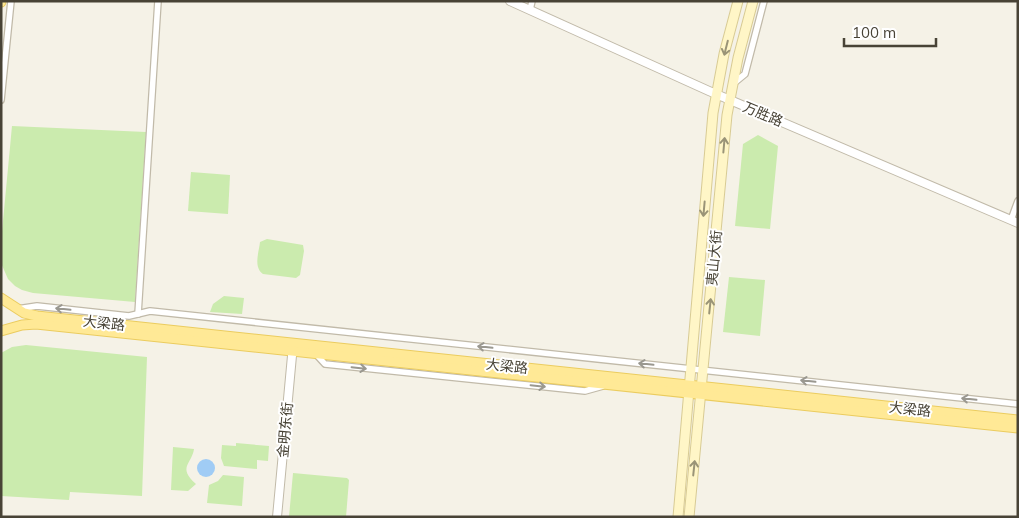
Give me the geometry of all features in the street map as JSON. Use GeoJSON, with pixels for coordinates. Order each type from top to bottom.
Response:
{"type":"FeatureCollection","features":[{"type":"Feature","properties":{"kind":"main road","name":"夷山大街"},"geometry":{"type":"LineString","coordinates":[[678,517],[713,113],[738,1]]}},
{"type":"Feature","properties":{"kind":"main road","name":"夷山大街"},"geometry":{"type":"LineString","coordinates":[[690,517],[730,100],[732,84],[753,1]]}},
{"type":"Feature","properties":{"kind":"main road","name":"大梁路"},"geometry":{"type":"LineString","coordinates":[[1,298],[24,313],[37,316],[293,347],[689,389]]}},
{"type":"Feature","properties":{"kind":"main road","name":"大梁路"},"geometry":{"type":"LineString","coordinates":[[1,331],[36,324],[293,347],[315,353],[608,384],[702,390],[1018,420]]}},
{"type":"Feature","properties":{"kind":"main road","name":"大梁路"},"geometry":{"type":"LineString","coordinates":[[702,390],[1018,428]]}},
{"type":"Feature","properties":{"kind":"street"},"geometry":{"type":"LineString","coordinates":[[1,100],[11,1]]}},
{"type":"Feature","properties":{"kind":"street"},"geometry":{"type":"LineString","coordinates":[[138,314],[158,1]]}},
{"type":"Feature","properties":{"kind":"street","name":"万胜路"},"geometry":{"type":"LineString","coordinates":[[510,1],[716,94],[1014,222]]}},
{"type":"Feature","properties":{"kind":"street"},"geometry":{"type":"LineString","coordinates":[[530,10],[532,1]]}},
{"type":"Feature","properties":{"kind":"street"},"geometry":{"type":"LineString","coordinates":[[732,84],[745,74],[764,1]]}},
{"type":"Feature","properties":{"kind":"street"},"geometry":{"type":"LineString","coordinates":[[1014,222],[1018,201]]}},
{"type":"Feature","properties":{"kind":"street"},"geometry":{"type":"LineString","coordinates":[[17,309],[37,306],[128,316],[150,311],[1018,404]]}},
{"type":"Feature","properties":{"kind":"street","name":"金明东街"},"geometry":{"type":"LineString","coordinates":[[277,517],[293,347]]}},
{"type":"Feature","properties":{"kind":"green space"},"geometry":{"type":"Polygon","coordinates":[[[12,126],[146,132],[135,302],[33,293],[22,290],[8,279],[1,263],[1,242],[12,126]]]}},
{"type":"Feature","properties":{"kind":"green space"},"geometry":{"type":"Polygon","coordinates":[[[758,135],[778,146],[770,229],[735,226],[743,144],[758,135]]]}},
{"type":"Feature","properties":{"kind":"green space"},"geometry":{"type":"Polygon","coordinates":[[[191,172],[230,175],[228,214],[188,211],[191,172]]]}},
{"type":"Feature","properties":{"kind":"green space"},"geometry":{"type":"Polygon","coordinates":[[[267,239],[303,245],[304,251],[300,275],[296,278],[263,274],[260,271],[257,259],[260,242],[267,239]]]}},
{"type":"Feature","properties":{"kind":"green space"},"geometry":{"type":"Polygon","coordinates":[[[729,277],[765,280],[760,336],[723,332],[729,277]]]}},
{"type":"Feature","properties":{"kind":"green space"},"geometry":{"type":"Polygon","coordinates":[[[224,296],[244,298],[242,314],[210,312],[213,304],[224,296]]]}},
{"type":"Feature","properties":{"kind":"green space"},"geometry":{"type":"Polygon","coordinates":[[[26,345],[147,357],[142,496],[70,492],[69,500],[1,496],[1,353],[12,347],[26,345]]]}},
{"type":"Feature","properties":{"kind":"green space"},"geometry":{"type":"Polygon","coordinates":[[[236,443],[269,446],[268,461],[257,460],[257,469],[224,466],[221,458],[222,445],[236,446],[236,443]]]}},
{"type":"Feature","properties":{"kind":"green space"},"geometry":{"type":"Polygon","coordinates":[[[173,447],[194,449],[186,469],[190,478],[196,484],[188,491],[171,490],[173,447]]]}},
{"type":"Feature","properties":{"kind":"green space"},"geometry":{"type":"Polygon","coordinates":[[[293,473],[347,478],[349,480],[346,517],[289,517],[293,473]]]}},
{"type":"Feature","properties":{"kind":"green space"},"geometry":{"type":"Polygon","coordinates":[[[223,475],[244,477],[242,506],[207,503],[209,485],[218,481],[223,475]]]}},
{"type":"Feature","properties":{"kind":"water"},"geometry":{"type":"Polygon","coordinates":[[[206,459],[212,462],[215,468],[212,474],[206,477],[200,474],[197,468],[200,462],[206,459]]]}}]}
